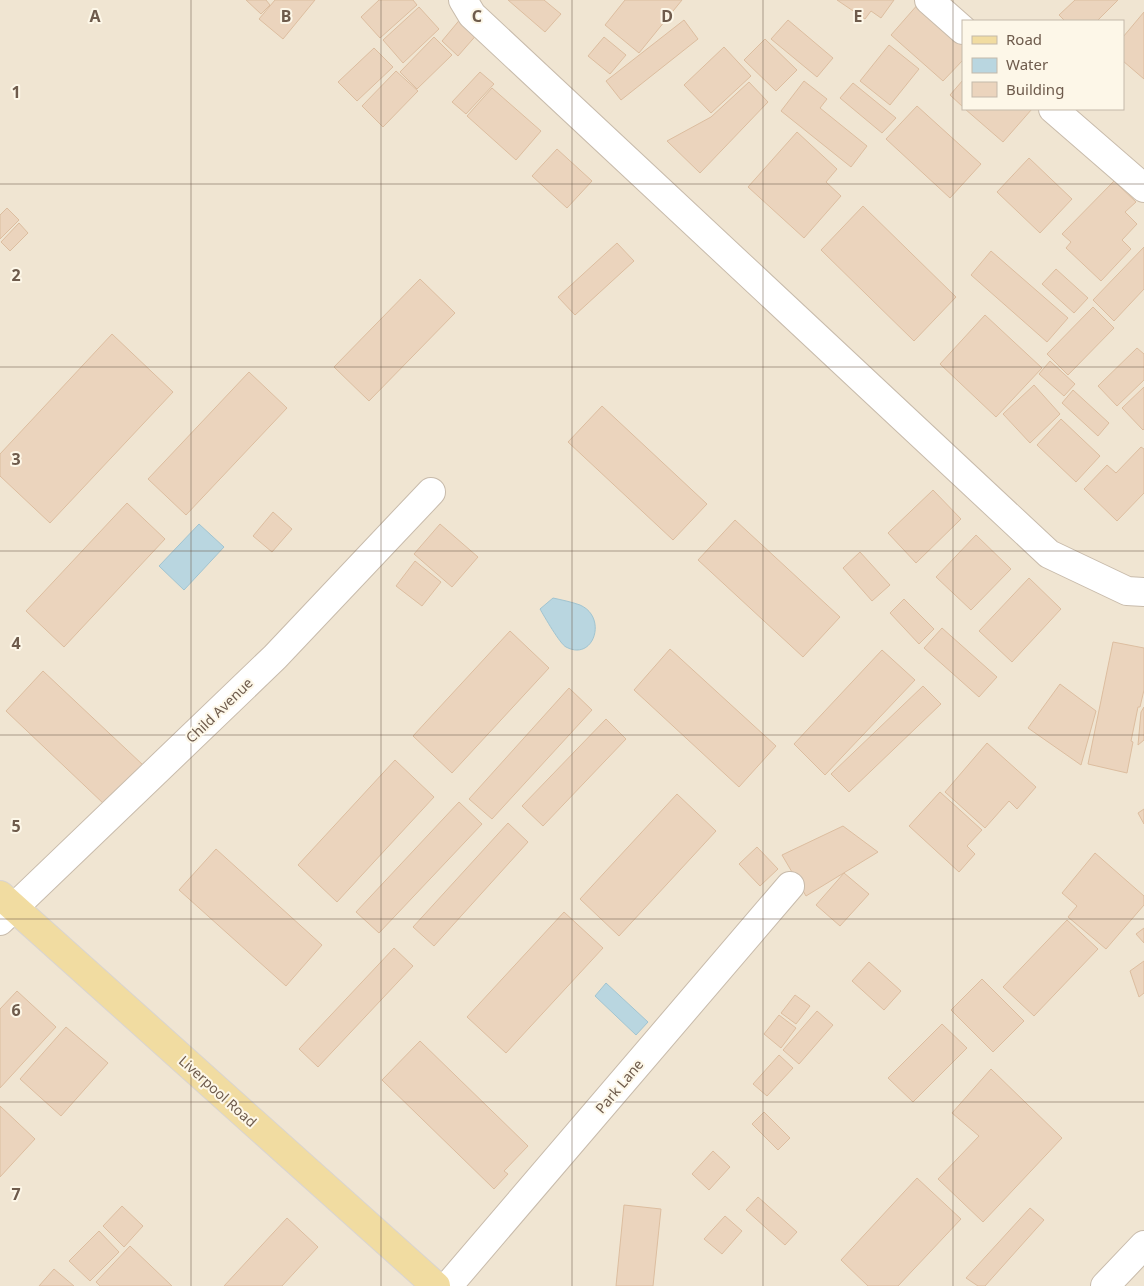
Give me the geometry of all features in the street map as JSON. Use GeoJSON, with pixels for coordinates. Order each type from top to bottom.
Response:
{"type":"FeatureCollection","features":[{"type":"Feature","properties":{"kind":"main road","name":"Liverpool Road"},"geometry":{"type":"LineString","coordinates":[[4,908],[436,1286]]}},
{"type":"Feature","properties":{"kind":"street"},"geometry":{"type":"LineString","coordinates":[[463,0],[472,15],[1049,554],[1127,591],[1144,592]]}},
{"type":"Feature","properties":{"kind":"street"},"geometry":{"type":"LineString","coordinates":[[929,0],[962,29]]}},
{"type":"Feature","properties":{"kind":"street"},"geometry":{"type":"LineString","coordinates":[[1055,110],[1144,188]]}},
{"type":"Feature","properties":{"kind":"street","name":"Child Avenue"},"geometry":{"type":"LineString","coordinates":[[4,908],[275,657],[431,492]]}},
{"type":"Feature","properties":{"kind":"street","name":"Park Lane"},"geometry":{"type":"LineString","coordinates":[[448,1286],[790,886]]}},
{"type":"Feature","properties":{"kind":"street"},"geometry":{"type":"LineString","coordinates":[[1105,1286],[1144,1245]]}},
{"type":"Feature","properties":{"kind":"shaded area"},"geometry":{"type":"Polygon","coordinates":[[[0,0],[1144,0],[1144,1286],[0,1286],[0,0]]]}},
{"type":"Feature","properties":{"kind":"water"},"geometry":{"type":"Polygon","coordinates":[[[199,524],[224,547],[184,590],[159,566],[199,524]]]}},
{"type":"Feature","properties":{"kind":"water"},"geometry":{"type":"Polygon","coordinates":[[[553,598],[580,605],[589,611],[594,619],[594,636],[584,648],[576,650],[563,645],[548,623],[540,609],[553,598]]]}},
{"type":"Feature","properties":{"kind":"water"},"geometry":{"type":"Polygon","coordinates":[[[606,983],[648,1022],[636,1035],[595,996],[606,983]]]}},
{"type":"Feature","properties":{"kind":"building"},"geometry":{"type":"Polygon","coordinates":[[[246,0],[266,0],[270,5],[261,14],[246,0]]]}},
{"type":"Feature","properties":{"kind":"building"},"geometry":{"type":"Polygon","coordinates":[[[275,0],[315,0],[283,39],[259,19],[275,0]]]}},
{"type":"Feature","properties":{"kind":"building"},"geometry":{"type":"Polygon","coordinates":[[[379,0],[413,0],[417,5],[380,38],[361,17],[379,0]]]}},
{"type":"Feature","properties":{"kind":"building"},"geometry":{"type":"Polygon","coordinates":[[[508,0],[544,0],[561,14],[545,32],[508,0]]]}},
{"type":"Feature","properties":{"kind":"building"},"geometry":{"type":"Polygon","coordinates":[[[625,0],[682,0],[639,53],[605,25],[625,0]]]}},
{"type":"Feature","properties":{"kind":"building"},"geometry":{"type":"Polygon","coordinates":[[[837,0],[894,0],[881,18],[871,11],[865,19],[837,0]]]}},
{"type":"Feature","properties":{"kind":"building"},"geometry":{"type":"Polygon","coordinates":[[[1075,0],[1118,0],[1098,20],[1064,20],[1059,15],[1075,0]]]}},
{"type":"Feature","properties":{"kind":"building"},"geometry":{"type":"Polygon","coordinates":[[[919,3],[962,41],[962,61],[943,81],[891,35],[919,3]]]}},
{"type":"Feature","properties":{"kind":"building"},"geometry":{"type":"Polygon","coordinates":[[[419,7],[439,29],[403,63],[383,40],[419,7]]]}},
{"type":"Feature","properties":{"kind":"building"},"geometry":{"type":"Polygon","coordinates":[[[1144,12],[1144,79],[1124,62],[1124,36],[1144,12]]]}},
{"type":"Feature","properties":{"kind":"building"},"geometry":{"type":"Polygon","coordinates":[[[462,17],[479,32],[458,56],[442,41],[462,17]]]}},
{"type":"Feature","properties":{"kind":"building"},"geometry":{"type":"Polygon","coordinates":[[[684,20],[698,39],[621,100],[606,81],[684,20]]]}},
{"type":"Feature","properties":{"kind":"building"},"geometry":{"type":"Polygon","coordinates":[[[788,20],[833,58],[817,77],[771,39],[788,20]]]}},
{"type":"Feature","properties":{"kind":"building"},"geometry":{"type":"Polygon","coordinates":[[[434,37],[452,55],[417,89],[400,72],[434,37]]]}},
{"type":"Feature","properties":{"kind":"building"},"geometry":{"type":"Polygon","coordinates":[[[604,37],[626,55],[610,74],[588,56],[604,37]]]}},
{"type":"Feature","properties":{"kind":"building"},"geometry":{"type":"Polygon","coordinates":[[[765,39],[797,70],[776,91],[744,60],[765,39]]]}},
{"type":"Feature","properties":{"kind":"building"},"geometry":{"type":"Polygon","coordinates":[[[889,45],[919,69],[890,105],[860,81],[889,45]]]}},
{"type":"Feature","properties":{"kind":"building"},"geometry":{"type":"Polygon","coordinates":[[[724,47],[751,76],[711,113],[684,85],[724,47]]]}},
{"type":"Feature","properties":{"kind":"building"},"geometry":{"type":"Polygon","coordinates":[[[374,48],[393,67],[357,101],[338,82],[374,48]]]}},
{"type":"Feature","properties":{"kind":"building"},"geometry":{"type":"Polygon","coordinates":[[[396,71],[418,91],[383,127],[362,106],[396,71]]]}},
{"type":"Feature","properties":{"kind":"building"},"geometry":{"type":"Polygon","coordinates":[[[480,72],[494,84],[466,114],[452,102],[480,72]]]}},
{"type":"Feature","properties":{"kind":"building"},"geometry":{"type":"Polygon","coordinates":[[[804,81],[827,99],[820,108],[867,146],[851,167],[781,111],[804,81]]]}},
{"type":"Feature","properties":{"kind":"building"},"geometry":{"type":"Polygon","coordinates":[[[962,81],[962,106],[950,95],[962,81]]]}},
{"type":"Feature","properties":{"kind":"building"},"geometry":{"type":"Polygon","coordinates":[[[749,82],[768,102],[700,173],[667,141],[711,117],[749,82]]]}},
{"type":"Feature","properties":{"kind":"building"},"geometry":{"type":"Polygon","coordinates":[[[853,83],[896,118],[882,133],[840,98],[853,83]]]}},
{"type":"Feature","properties":{"kind":"building"},"geometry":{"type":"Polygon","coordinates":[[[492,88],[541,131],[516,160],[467,116],[492,88]]]}},
{"type":"Feature","properties":{"kind":"building"},"geometry":{"type":"Polygon","coordinates":[[[917,106],[981,164],[950,198],[886,139],[917,106]]]}},
{"type":"Feature","properties":{"kind":"building"},"geometry":{"type":"Polygon","coordinates":[[[966,110],[1031,110],[1003,142],[966,110]]]}},
{"type":"Feature","properties":{"kind":"building"},"geometry":{"type":"Polygon","coordinates":[[[797,132],[837,169],[826,182],[841,196],[804,238],[748,187],[797,132]]]}},
{"type":"Feature","properties":{"kind":"building"},"geometry":{"type":"Polygon","coordinates":[[[557,149],[592,181],[567,208],[532,176],[557,149]]]}},
{"type":"Feature","properties":{"kind":"building"},"geometry":{"type":"Polygon","coordinates":[[[1029,158],[1072,199],[1040,233],[997,192],[1029,158]]]}},
{"type":"Feature","properties":{"kind":"building"},"geometry":{"type":"Polygon","coordinates":[[[1114,181],[1136,202],[1125,212],[1137,224],[1122,240],[1131,249],[1101,281],[1066,248],[1071,242],[1062,234],[1114,181]]]}},
{"type":"Feature","properties":{"kind":"building"},"geometry":{"type":"Polygon","coordinates":[[[863,206],[956,297],[914,341],[821,250],[863,206]]]}},
{"type":"Feature","properties":{"kind":"building"},"geometry":{"type":"Polygon","coordinates":[[[7,208],[19,220],[0,239],[0,215],[7,208]]]}},
{"type":"Feature","properties":{"kind":"building"},"geometry":{"type":"Polygon","coordinates":[[[19,223],[28,233],[10,251],[1,242],[19,223]]]}},
{"type":"Feature","properties":{"kind":"building"},"geometry":{"type":"Polygon","coordinates":[[[617,243],[634,261],[575,315],[558,297],[617,243]]]}},
{"type":"Feature","properties":{"kind":"building"},"geometry":{"type":"Polygon","coordinates":[[[1144,247],[1144,289],[1114,321],[1093,300],[1144,247]]]}},
{"type":"Feature","properties":{"kind":"building"},"geometry":{"type":"Polygon","coordinates":[[[991,251],[1068,318],[1047,342],[971,275],[991,251]]]}},
{"type":"Feature","properties":{"kind":"building"},"geometry":{"type":"Polygon","coordinates":[[[1056,269],[1088,298],[1074,313],[1042,284],[1056,269]]]}},
{"type":"Feature","properties":{"kind":"building"},"geometry":{"type":"Polygon","coordinates":[[[420,279],[455,313],[369,401],[334,367],[420,279]]]}},
{"type":"Feature","properties":{"kind":"building"},"geometry":{"type":"Polygon","coordinates":[[[1093,307],[1114,328],[1068,375],[1047,354],[1093,307]]]}},
{"type":"Feature","properties":{"kind":"building"},"geometry":{"type":"Polygon","coordinates":[[[985,315],[1042,368],[996,417],[940,364],[985,315]]]}},
{"type":"Feature","properties":{"kind":"building"},"geometry":{"type":"Polygon","coordinates":[[[112,334],[173,392],[50,523],[0,476],[0,454],[112,334]]]}},
{"type":"Feature","properties":{"kind":"building"},"geometry":{"type":"Polygon","coordinates":[[[1137,348],[1144,354],[1144,380],[1117,406],[1098,386],[1137,348]]]}},
{"type":"Feature","properties":{"kind":"building"},"geometry":{"type":"Polygon","coordinates":[[[1050,361],[1075,384],[1064,396],[1039,374],[1050,361]]]}},
{"type":"Feature","properties":{"kind":"building"},"geometry":{"type":"Polygon","coordinates":[[[249,372],[287,408],[186,515],[148,479],[249,372]]]}},
{"type":"Feature","properties":{"kind":"building"},"geometry":{"type":"Polygon","coordinates":[[[1034,385],[1060,414],[1030,443],[1003,414],[1034,385]]]}},
{"type":"Feature","properties":{"kind":"building"},"geometry":{"type":"Polygon","coordinates":[[[1144,387],[1144,429],[1143,430],[1122,408],[1144,387]]]}},
{"type":"Feature","properties":{"kind":"building"},"geometry":{"type":"Polygon","coordinates":[[[1073,390],[1109,423],[1098,436],[1062,403],[1073,390]]]}},
{"type":"Feature","properties":{"kind":"building"},"geometry":{"type":"Polygon","coordinates":[[[602,406],[707,504],[673,540],[568,442],[602,406]]]}},
{"type":"Feature","properties":{"kind":"building"},"geometry":{"type":"Polygon","coordinates":[[[1061,419],[1100,456],[1076,482],[1037,445],[1061,419]]]}},
{"type":"Feature","properties":{"kind":"building"},"geometry":{"type":"Polygon","coordinates":[[[1141,447],[1144,449],[1144,493],[1117,521],[1084,489],[1107,465],[1116,473],[1141,447]]]}},
{"type":"Feature","properties":{"kind":"building"},"geometry":{"type":"Polygon","coordinates":[[[933,490],[961,519],[916,563],[888,533],[933,490]]]}},
{"type":"Feature","properties":{"kind":"building"},"geometry":{"type":"Polygon","coordinates":[[[127,503],[165,539],[64,647],[26,611],[127,503]]]}},
{"type":"Feature","properties":{"kind":"building"},"geometry":{"type":"Polygon","coordinates":[[[273,512],[292,529],[272,552],[253,536],[273,512]]]}},
{"type":"Feature","properties":{"kind":"building"},"geometry":{"type":"Polygon","coordinates":[[[735,520],[840,617],[803,657],[698,560],[735,520]]]}},
{"type":"Feature","properties":{"kind":"building"},"geometry":{"type":"Polygon","coordinates":[[[440,524],[478,557],[452,587],[414,554],[440,524]]]}},
{"type":"Feature","properties":{"kind":"building"},"geometry":{"type":"Polygon","coordinates":[[[976,535],[1011,569],[971,610],[936,577],[976,535]]]}},
{"type":"Feature","properties":{"kind":"building"},"geometry":{"type":"Polygon","coordinates":[[[860,552],[890,585],[872,601],[843,568],[860,552]]]}},
{"type":"Feature","properties":{"kind":"building"},"geometry":{"type":"Polygon","coordinates":[[[415,561],[441,582],[422,606],[396,586],[415,561]]]}},
{"type":"Feature","properties":{"kind":"building"},"geometry":{"type":"Polygon","coordinates":[[[1029,578],[1061,609],[1012,662],[979,631],[1029,578]]]}},
{"type":"Feature","properties":{"kind":"building"},"geometry":{"type":"Polygon","coordinates":[[[904,599],[934,629],[919,644],[890,613],[904,599]]]}},
{"type":"Feature","properties":{"kind":"building"},"geometry":{"type":"Polygon","coordinates":[[[942,628],[997,677],[979,697],[924,648],[942,628]]]}},
{"type":"Feature","properties":{"kind":"building"},"geometry":{"type":"Polygon","coordinates":[[[510,631],[549,668],[452,773],[413,736],[510,631]]]}},
{"type":"Feature","properties":{"kind":"building"},"geometry":{"type":"Polygon","coordinates":[[[1113,642],[1144,648],[1144,690],[1140,707],[1138,707],[1131,741],[1133,742],[1127,773],[1088,764],[1113,642]]]}},
{"type":"Feature","properties":{"kind":"building"},"geometry":{"type":"Polygon","coordinates":[[[670,649],[776,746],[739,787],[634,690],[670,649]]]}},
{"type":"Feature","properties":{"kind":"building"},"geometry":{"type":"Polygon","coordinates":[[[882,650],[915,680],[825,775],[794,744],[882,650]]]}},
{"type":"Feature","properties":{"kind":"building"},"geometry":{"type":"Polygon","coordinates":[[[43,671],[143,765],[105,805],[6,711],[43,671]]]}},
{"type":"Feature","properties":{"kind":"building"},"geometry":{"type":"Polygon","coordinates":[[[1060,684],[1096,711],[1081,765],[1028,728],[1060,684]]]}},
{"type":"Feature","properties":{"kind":"building"},"geometry":{"type":"Polygon","coordinates":[[[923,686],[941,704],[849,792],[831,774],[923,686]]]}},
{"type":"Feature","properties":{"kind":"building"},"geometry":{"type":"Polygon","coordinates":[[[569,688],[592,710],[492,819],[469,799],[569,688]]]}},
{"type":"Feature","properties":{"kind":"building"},"geometry":{"type":"Polygon","coordinates":[[[1144,707],[1144,740],[1138,745],[1141,712],[1144,707]]]}},
{"type":"Feature","properties":{"kind":"building"},"geometry":{"type":"Polygon","coordinates":[[[606,719],[626,739],[543,826],[522,806],[606,719]]]}},
{"type":"Feature","properties":{"kind":"building"},"geometry":{"type":"Polygon","coordinates":[[[987,743],[1036,787],[1017,809],[1009,801],[985,828],[945,792],[987,743]]]}},
{"type":"Feature","properties":{"kind":"building"},"geometry":{"type":"Polygon","coordinates":[[[395,760],[434,797],[337,902],[298,865],[395,760]]]}},
{"type":"Feature","properties":{"kind":"building"},"geometry":{"type":"Polygon","coordinates":[[[940,792],[982,830],[967,846],[975,854],[959,872],[909,826],[940,792]]]}},
{"type":"Feature","properties":{"kind":"building"},"geometry":{"type":"Polygon","coordinates":[[[677,794],[716,831],[619,936],[580,899],[677,794]]]}},
{"type":"Feature","properties":{"kind":"building"},"geometry":{"type":"Polygon","coordinates":[[[459,802],[482,824],[379,933],[356,912],[459,802]]]}},
{"type":"Feature","properties":{"kind":"building"},"geometry":{"type":"Polygon","coordinates":[[[1144,809],[1144,824],[1138,813],[1144,809]]]}},
{"type":"Feature","properties":{"kind":"building"},"geometry":{"type":"Polygon","coordinates":[[[508,823],[528,842],[434,946],[413,927],[508,823]]]}},
{"type":"Feature","properties":{"kind":"building"},"geometry":{"type":"Polygon","coordinates":[[[843,826],[878,852],[806,896],[782,855],[843,826]]]}},
{"type":"Feature","properties":{"kind":"building"},"geometry":{"type":"Polygon","coordinates":[[[757,847],[778,869],[760,886],[739,864],[757,847]]]}},
{"type":"Feature","properties":{"kind":"building"},"geometry":{"type":"Polygon","coordinates":[[[216,849],[322,945],[286,986],[179,890],[216,849]]]}},
{"type":"Feature","properties":{"kind":"building"},"geometry":{"type":"Polygon","coordinates":[[[1095,853],[1144,896],[1144,905],[1106,949],[1068,917],[1077,906],[1062,893],[1095,853]]]}},
{"type":"Feature","properties":{"kind":"building"},"geometry":{"type":"Polygon","coordinates":[[[844,873],[869,894],[840,926],[816,905],[844,873]]]}},
{"type":"Feature","properties":{"kind":"building"},"geometry":{"type":"Polygon","coordinates":[[[564,912],[603,948],[506,1053],[467,1017],[564,912]]]}},
{"type":"Feature","properties":{"kind":"building"},"geometry":{"type":"Polygon","coordinates":[[[1067,920],[1098,949],[1034,1016],[1003,987],[1067,920]]]}},
{"type":"Feature","properties":{"kind":"building"},"geometry":{"type":"Polygon","coordinates":[[[1144,928],[1144,943],[1136,934],[1144,928]]]}},
{"type":"Feature","properties":{"kind":"building"},"geometry":{"type":"Polygon","coordinates":[[[394,948],[413,966],[318,1067],[299,1049],[394,948]]]}},
{"type":"Feature","properties":{"kind":"building"},"geometry":{"type":"Polygon","coordinates":[[[1144,961],[1144,993],[1139,997],[1130,971],[1144,961]]]}},
{"type":"Feature","properties":{"kind":"building"},"geometry":{"type":"Polygon","coordinates":[[[869,962],[901,991],[884,1010],[852,981],[869,962]]]}},
{"type":"Feature","properties":{"kind":"building"},"geometry":{"type":"Polygon","coordinates":[[[982,979],[1024,1021],[993,1052],[951,1010],[982,979]]]}},
{"type":"Feature","properties":{"kind":"building"},"geometry":{"type":"Polygon","coordinates":[[[17,991],[56,1027],[0,1088],[0,1009],[17,991]]]}},
{"type":"Feature","properties":{"kind":"building"},"geometry":{"type":"Polygon","coordinates":[[[795,995],[810,1006],[796,1024],[781,1013],[795,995]]]}},
{"type":"Feature","properties":{"kind":"building"},"geometry":{"type":"Polygon","coordinates":[[[817,1011],[833,1025],[799,1064],[783,1050],[817,1011]]]}},
{"type":"Feature","properties":{"kind":"building"},"geometry":{"type":"Polygon","coordinates":[[[779,1015],[796,1028],[781,1048],[764,1034],[779,1015]]]}},
{"type":"Feature","properties":{"kind":"building"},"geometry":{"type":"Polygon","coordinates":[[[942,1024],[967,1048],[913,1102],[888,1078],[942,1024]]]}},
{"type":"Feature","properties":{"kind":"building"},"geometry":{"type":"Polygon","coordinates":[[[66,1027],[108,1063],[61,1116],[20,1079],[66,1027]]]}},
{"type":"Feature","properties":{"kind":"building"},"geometry":{"type":"Polygon","coordinates":[[[420,1041],[528,1146],[504,1171],[508,1174],[494,1189],[382,1080],[420,1041]]]}},
{"type":"Feature","properties":{"kind":"building"},"geometry":{"type":"Polygon","coordinates":[[[779,1055],[793,1068],[767,1096],[753,1084],[779,1055]]]}},
{"type":"Feature","properties":{"kind":"building"},"geometry":{"type":"Polygon","coordinates":[[[991,1069],[1062,1138],[983,1222],[938,1179],[979,1136],[952,1113],[991,1069]]]}},
{"type":"Feature","properties":{"kind":"building"},"geometry":{"type":"Polygon","coordinates":[[[0,1106],[35,1139],[0,1177],[0,1106]]]}},
{"type":"Feature","properties":{"kind":"building"},"geometry":{"type":"Polygon","coordinates":[[[764,1112],[790,1138],[778,1150],[752,1124],[764,1112]]]}},
{"type":"Feature","properties":{"kind":"building"},"geometry":{"type":"Polygon","coordinates":[[[713,1151],[730,1167],[709,1190],[692,1174],[713,1151]]]}},
{"type":"Feature","properties":{"kind":"building"},"geometry":{"type":"Polygon","coordinates":[[[917,1178],[961,1219],[898,1286],[868,1286],[841,1260],[917,1178]]]}},
{"type":"Feature","properties":{"kind":"building"},"geometry":{"type":"Polygon","coordinates":[[[758,1197],[797,1232],[785,1245],[746,1210],[758,1197]]]}},
{"type":"Feature","properties":{"kind":"building"},"geometry":{"type":"Polygon","coordinates":[[[624,1205],[661,1209],[653,1286],[616,1286],[624,1205]]]}},
{"type":"Feature","properties":{"kind":"building"},"geometry":{"type":"Polygon","coordinates":[[[122,1206],[143,1226],[124,1247],[103,1226],[122,1206]]]}},
{"type":"Feature","properties":{"kind":"building"},"geometry":{"type":"Polygon","coordinates":[[[1030,1208],[1044,1220],[985,1286],[978,1286],[966,1278],[1030,1208]]]}},
{"type":"Feature","properties":{"kind":"building"},"geometry":{"type":"Polygon","coordinates":[[[725,1216],[742,1231],[722,1254],[704,1239],[725,1216]]]}},
{"type":"Feature","properties":{"kind":"building"},"geometry":{"type":"Polygon","coordinates":[[[287,1218],[318,1247],[282,1286],[224,1286],[287,1218]]]}},
{"type":"Feature","properties":{"kind":"building"},"geometry":{"type":"Polygon","coordinates":[[[99,1231],[119,1252],[90,1281],[69,1261],[99,1231]]]}},
{"type":"Feature","properties":{"kind":"building"},"geometry":{"type":"Polygon","coordinates":[[[130,1246],[172,1286],[100,1286],[96,1282],[130,1246]]]}},
{"type":"Feature","properties":{"kind":"building"},"geometry":{"type":"Polygon","coordinates":[[[54,1269],[74,1286],[39,1286],[54,1269]]]}}]}
